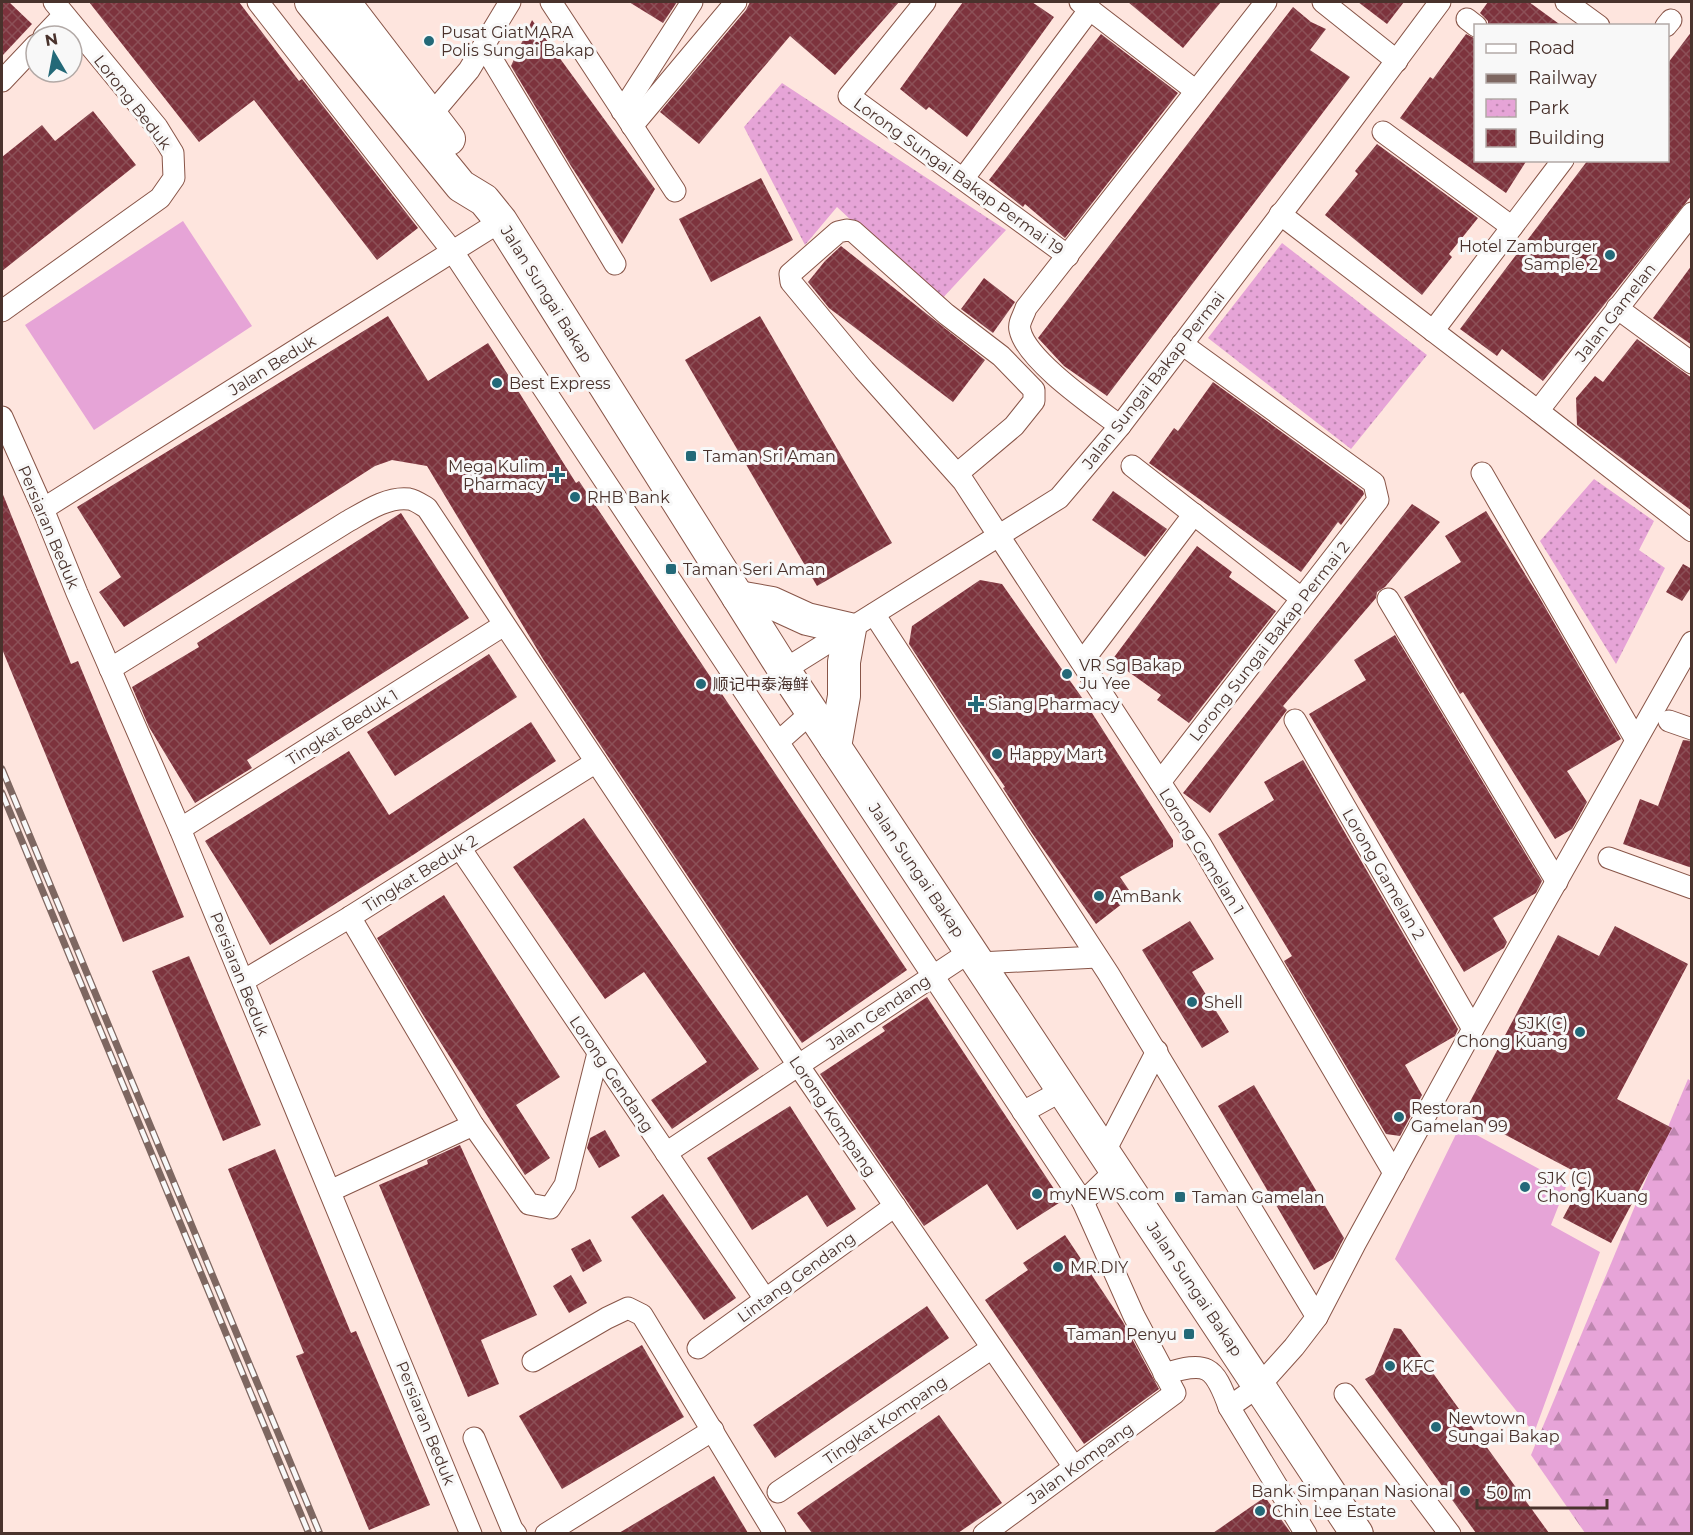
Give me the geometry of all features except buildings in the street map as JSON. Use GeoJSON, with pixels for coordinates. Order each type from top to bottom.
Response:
{"type":"FeatureCollection","features":[{"type":"Feature","properties":{"kind":"highway","name":"Jalan Sungai Bakap"},"geometry":{"type":"LineString","coordinates":[[311,2],[461,186],[492,211]]}},
{"type":"Feature","properties":{"kind":"highway","name":"Jalan Sungai Bakap"},"geometry":{"type":"LineString","coordinates":[[344,2],[477,175],[492,211],[784,670],[1259,1386],[1350,1531]]}},
{"type":"Feature","properties":{"kind":"highway"},"geometry":{"type":"LineString","coordinates":[[738,597],[772,603],[807,619],[862,621],[844,662],[844,696],[835,747]]}},
{"type":"Feature","properties":{"kind":"street"},"geometry":{"type":"LineString","coordinates":[[258,2],[453,252],[1083,1202],[1134,1316],[1164,1374],[1192,1367],[1201,1366],[1209,1369],[1221,1384],[1229,1407],[1306,1533]]}},
{"type":"Feature","properties":{"kind":"street"},"geometry":{"type":"LineString","coordinates":[[431,115],[469,70],[510,2]]}},
{"type":"Feature","properties":{"kind":"street"},"geometry":{"type":"LineString","coordinates":[[551,2],[675,191]]}},
{"type":"Feature","properties":{"kind":"street"},"geometry":{"type":"LineString","coordinates":[[627,119],[692,2]]}},
{"type":"Feature","properties":{"kind":"street"},"geometry":{"type":"LineString","coordinates":[[627,119],[736,2]]}},
{"type":"Feature","properties":{"kind":"street","name":"Lorong Sungai Bakap Permai 19"},"geometry":{"type":"LineString","coordinates":[[925,2],[849,96],[1068,256]]}},
{"type":"Feature","properties":{"kind":"street"},"geometry":{"type":"LineString","coordinates":[[1120,426],[1060,381],[1024,343],[1019,327],[1026,308],[1266,2]]}},
{"type":"Feature","properties":{"kind":"street"},"geometry":{"type":"LineString","coordinates":[[1323,2],[1397,61]]}},
{"type":"Feature","properties":{"kind":"street","name":"Jalan Sungai Bakap Permai"},"geometry":{"type":"LineString","coordinates":[[784,670],[1059,498],[1120,426],[1440,2]]}},
{"type":"Feature","properties":{"kind":"street"},"geometry":{"type":"LineString","coordinates":[[1566,2],[1596,24]]}},
{"type":"Feature","properties":{"kind":"street"},"geometry":{"type":"LineString","coordinates":[[963,179],[1085,5],[1196,91]]}},
{"type":"Feature","properties":{"kind":"street"},"geometry":{"type":"LineString","coordinates":[[50,24],[59,8]]}},
{"type":"Feature","properties":{"kind":"street","name":"Lorong Beduk"},"geometry":{"type":"LineString","coordinates":[[2,311],[160,198],[174,178],[173,153],[157,127],[59,8]]}},
{"type":"Feature","properties":{"kind":"street"},"geometry":{"type":"LineString","coordinates":[[484,46],[615,264]]}},
{"type":"Feature","properties":{"kind":"street"},"geometry":{"type":"LineString","coordinates":[[2,81],[24,58]]}},
{"type":"Feature","properties":{"kind":"street"},"geometry":{"type":"LineString","coordinates":[[1383,132],[1512,227]]}},
{"type":"Feature","properties":{"kind":"street"},"geometry":{"type":"LineString","coordinates":[[1433,330],[1561,162]]}},
{"type":"Feature","properties":{"kind":"street","name":"Jalan Beduk"},"geometry":{"type":"LineString","coordinates":[[43,509],[453,252],[492,211]]}},
{"type":"Feature","properties":{"kind":"street","name":"Jalan Gamelan"},"geometry":{"type":"LineString","coordinates":[[1538,411],[1692,213]]}},
{"type":"Feature","properties":{"kind":"street"},"geometry":{"type":"LineString","coordinates":[[1280,214],[1692,531]]}},
{"type":"Feature","properties":{"kind":"street","name":"Lorong Gemelan 1"},"geometry":{"type":"LineString","coordinates":[[957,474],[1014,426],[1034,401],[1034,390],[1001,356],[946,314],[853,231],[838,232],[790,274],[791,282],[864,370],[957,474],[999,535],[1219,876],[1394,1173]]}},
{"type":"Feature","properties":{"kind":"street"},"geometry":{"type":"LineString","coordinates":[[1617,308],[1692,363]]}},
{"type":"Feature","properties":{"kind":"street","name":"Lorong Sungai Bakap Permai 2"},"geometry":{"type":"LineString","coordinates":[[1160,782],[1378,500],[1374,483],[1182,344]]}},
{"type":"Feature","properties":{"kind":"street","name":"Persiaran Beduk"},"geometry":{"type":"LineString","coordinates":[[2,417],[180,829],[471,1533]]}},
{"type":"Feature","properties":{"kind":"street"},"geometry":{"type":"LineString","coordinates":[[1132,466],[1301,598]]}},
{"type":"Feature","properties":{"kind":"street"},"geometry":{"type":"LineString","coordinates":[[1482,473],[1636,740]]}},
{"type":"Feature","properties":{"kind":"street","name":"Lorong Kompang"},"geometry":{"type":"LineString","coordinates":[[110,669],[372,508],[393,501],[411,499],[427,508],[798,1065],[1074,1467]]}},
{"type":"Feature","properties":{"kind":"street"},"geometry":{"type":"LineString","coordinates":[[1082,662],[1194,514]]}},
{"type":"Feature","properties":{"kind":"street"},"geometry":{"type":"LineString","coordinates":[[1388,599],[1557,882]]}},
{"type":"Feature","properties":{"kind":"street"},"geometry":{"type":"LineString","coordinates":[[862,621],[1097,957],[1317,1317]]}},
{"type":"Feature","properties":{"kind":"street","name":"Tingkat Beduk 1"},"geometry":{"type":"LineString","coordinates":[[180,829],[504,625]]}},
{"type":"Feature","properties":{"kind":"street"},"geometry":{"type":"LineString","coordinates":[[1229,1407],[1259,1386],[1317,1317],[1473,1029],[1692,642]]}},
{"type":"Feature","properties":{"kind":"street"},"geometry":{"type":"LineString","coordinates":[[778,742],[812,712]]}},
{"type":"Feature","properties":{"kind":"street","name":"Lorong Gamelan 2"},"geometry":{"type":"LineString","coordinates":[[1295,720],[1473,1029]]}},
{"type":"Feature","properties":{"kind":"street"},"geometry":{"type":"LineString","coordinates":[[1669,721],[1692,729]]}},
{"type":"Feature","properties":{"kind":"street","name":"Tingkat Beduk 2"},"geometry":{"type":"LineString","coordinates":[[243,981],[350,917],[596,762]]}},
{"type":"Feature","properties":{"kind":"street","name":"Lorong Gendang"},"geometry":{"type":"LineString","coordinates":[[460,848],[765,1299]]}},
{"type":"Feature","properties":{"kind":"street"},"geometry":{"type":"LineString","coordinates":[[1609,858],[1692,888]]}},
{"type":"Feature","properties":{"kind":"street"},"geometry":{"type":"LineString","coordinates":[[350,917],[473,1125],[529,1204],[550,1208],[565,1185],[598,1053]]}},
{"type":"Feature","properties":{"kind":"street"},"geometry":{"type":"LineString","coordinates":[[975,957],[1097,957]]}},
{"type":"Feature","properties":{"kind":"street","name":"Jalan Gendang"},"geometry":{"type":"LineString","coordinates":[[666,1153],[933,976],[975,957]]}},
{"type":"Feature","properties":{"kind":"street"},"geometry":{"type":"LineString","coordinates":[[1083,1202],[1110,1161],[1156,1051]]}},
{"type":"Feature","properties":{"kind":"street"},"geometry":{"type":"LineString","coordinates":[[1023,1112],[1063,1090]]}},
{"type":"Feature","properties":{"kind":"street"},"geometry":{"type":"LineString","coordinates":[[330,1191],[473,1125]]}},
{"type":"Feature","properties":{"kind":"street","name":"Lintang Gendang"},"geometry":{"type":"LineString","coordinates":[[698,1348],[895,1206]]}},
{"type":"Feature","properties":{"kind":"street"},"geometry":{"type":"LineString","coordinates":[[533,1361],[628,1308],[642,1315],[775,1533]]}},
{"type":"Feature","properties":{"kind":"street","name":"Tingkat Kompang"},"geometry":{"type":"LineString","coordinates":[[778,1492],[992,1348]]}},
{"type":"Feature","properties":{"kind":"street","name":"Jalan Kompang"},"geometry":{"type":"LineString","coordinates":[[984,1533],[1175,1393],[1164,1374]]}},
{"type":"Feature","properties":{"kind":"street"},"geometry":{"type":"LineString","coordinates":[[1345,1394],[1450,1533]]}},
{"type":"Feature","properties":{"kind":"street"},"geometry":{"type":"LineString","coordinates":[[546,1533],[713,1430]]}},
{"type":"Feature","properties":{"kind":"street"},"geometry":{"type":"LineString","coordinates":[[474,1438],[512,1529],[516,1533]]}},
{"type":"Feature","properties":{"kind":"green space"},"geometry":{"type":"Polygon","coordinates":[[[782,83],[1006,230],[939,302],[837,207],[805,245],[744,127],[782,83]]]}},
{"type":"Feature","properties":{"kind":"green space"},"geometry":{"type":"Polygon","coordinates":[[[183,221],[252,326],[94,430],[25,325],[183,221]]]}},
{"type":"Feature","properties":{"kind":"green space"},"geometry":{"type":"Polygon","coordinates":[[[1282,243],[1427,355],[1351,449],[1208,338],[1282,243]]]}},
{"type":"Feature","properties":{"kind":"green space"},"geometry":{"type":"Polygon","coordinates":[[[1594,479],[1654,521],[1639,550],[1665,568],[1616,664],[1540,541],[1594,479]]]}},
{"type":"Feature","properties":{"kind":"green space"},"geometry":{"type":"Polygon","coordinates":[[[1688,1079],[1692,1082],[1691,1533],[1585,1533],[1531,1455],[1688,1079]]]}},
{"type":"Feature","properties":{"kind":"green space"},"geometry":{"type":"Polygon","coordinates":[[[1460,1126],[1567,1184],[1551,1225],[1600,1252],[1534,1433],[1395,1259],[1460,1126]]]}},
{"type":"Feature","properties":{"kind":"railway"},"geometry":{"type":"LineString","coordinates":[[2,769],[320,1534]]}},
{"type":"Feature","properties":{"kind":"railway"},"geometry":{"type":"LineString","coordinates":[[2,793],[309,1534]]}},
{"type":"Feature","properties":{"kind":"place","name":"Pusat GiatMARA Polis Sungai Bakap"},"geometry":{"type":"Point","coordinates":[429,41]}},
{"type":"Feature","properties":{"kind":"place","name":"Hotel Zamburger Sample 2"},"geometry":{"type":"Point","coordinates":[1610,255]}},
{"type":"Feature","properties":{"kind":"place","name":"Best Express"},"geometry":{"type":"Point","coordinates":[497,383]}},
{"type":"Feature","properties":{"kind":"place","name":"Taman Sri Aman"},"geometry":{"type":"Point","coordinates":[691,456]}},
{"type":"Feature","properties":{"kind":"place","name":"Mega Kulim Pharmacy"},"geometry":{"type":"Point","coordinates":[557,475]}},
{"type":"Feature","properties":{"kind":"place","name":"RHB Bank"},"geometry":{"type":"Point","coordinates":[575,497]}},
{"type":"Feature","properties":{"kind":"place","name":"Taman Seri Aman"},"geometry":{"type":"Point","coordinates":[671,569]}},
{"type":"Feature","properties":{"kind":"place","name":"VR Sg Bakap Ju Yee"},"geometry":{"type":"Point","coordinates":[1067,674]}},
{"type":"Feature","properties":{"kind":"place","name":"顺记中泰海鲜"},"geometry":{"type":"Point","coordinates":[701,684]}},
{"type":"Feature","properties":{"kind":"place","name":"Siang Pharmacy"},"geometry":{"type":"Point","coordinates":[976,704]}},
{"type":"Feature","properties":{"kind":"place","name":"Happy Mart"},"geometry":{"type":"Point","coordinates":[997,754]}},
{"type":"Feature","properties":{"kind":"place","name":"AmBank"},"geometry":{"type":"Point","coordinates":[1099,896]}},
{"type":"Feature","properties":{"kind":"place","name":"Shell"},"geometry":{"type":"Point","coordinates":[1192,1002]}},
{"type":"Feature","properties":{"kind":"place","name":"SJK(C) Chong Kuang"},"geometry":{"type":"Point","coordinates":[1580,1032]}},
{"type":"Feature","properties":{"kind":"place","name":"Restoran Gamelan 99"},"geometry":{"type":"Point","coordinates":[1399,1117]}},
{"type":"Feature","properties":{"kind":"place","name":"SJK (C) Chong Kuang"},"geometry":{"type":"Point","coordinates":[1525,1187]}},
{"type":"Feature","properties":{"kind":"place","name":"myNEWS.com"},"geometry":{"type":"Point","coordinates":[1037,1194]}},
{"type":"Feature","properties":{"kind":"place","name":"Taman Gamelan"},"geometry":{"type":"Point","coordinates":[1180,1197]}},
{"type":"Feature","properties":{"kind":"place","name":"MR.DIY"},"geometry":{"type":"Point","coordinates":[1058,1267]}},
{"type":"Feature","properties":{"kind":"place","name":"Taman Penyu"},"geometry":{"type":"Point","coordinates":[1189,1334]}},
{"type":"Feature","properties":{"kind":"place","name":"KFC"},"geometry":{"type":"Point","coordinates":[1390,1366]}},
{"type":"Feature","properties":{"kind":"place","name":"Newtown Sungai Bakap"},"geometry":{"type":"Point","coordinates":[1436,1427]}},
{"type":"Feature","properties":{"kind":"place","name":"Bank Simpanan Nasional"},"geometry":{"type":"Point","coordinates":[1465,1491]}},
{"type":"Feature","properties":{"kind":"place","name":"Chin Lee Estate"},"geometry":{"type":"Point","coordinates":[1260,1511]}}]}
